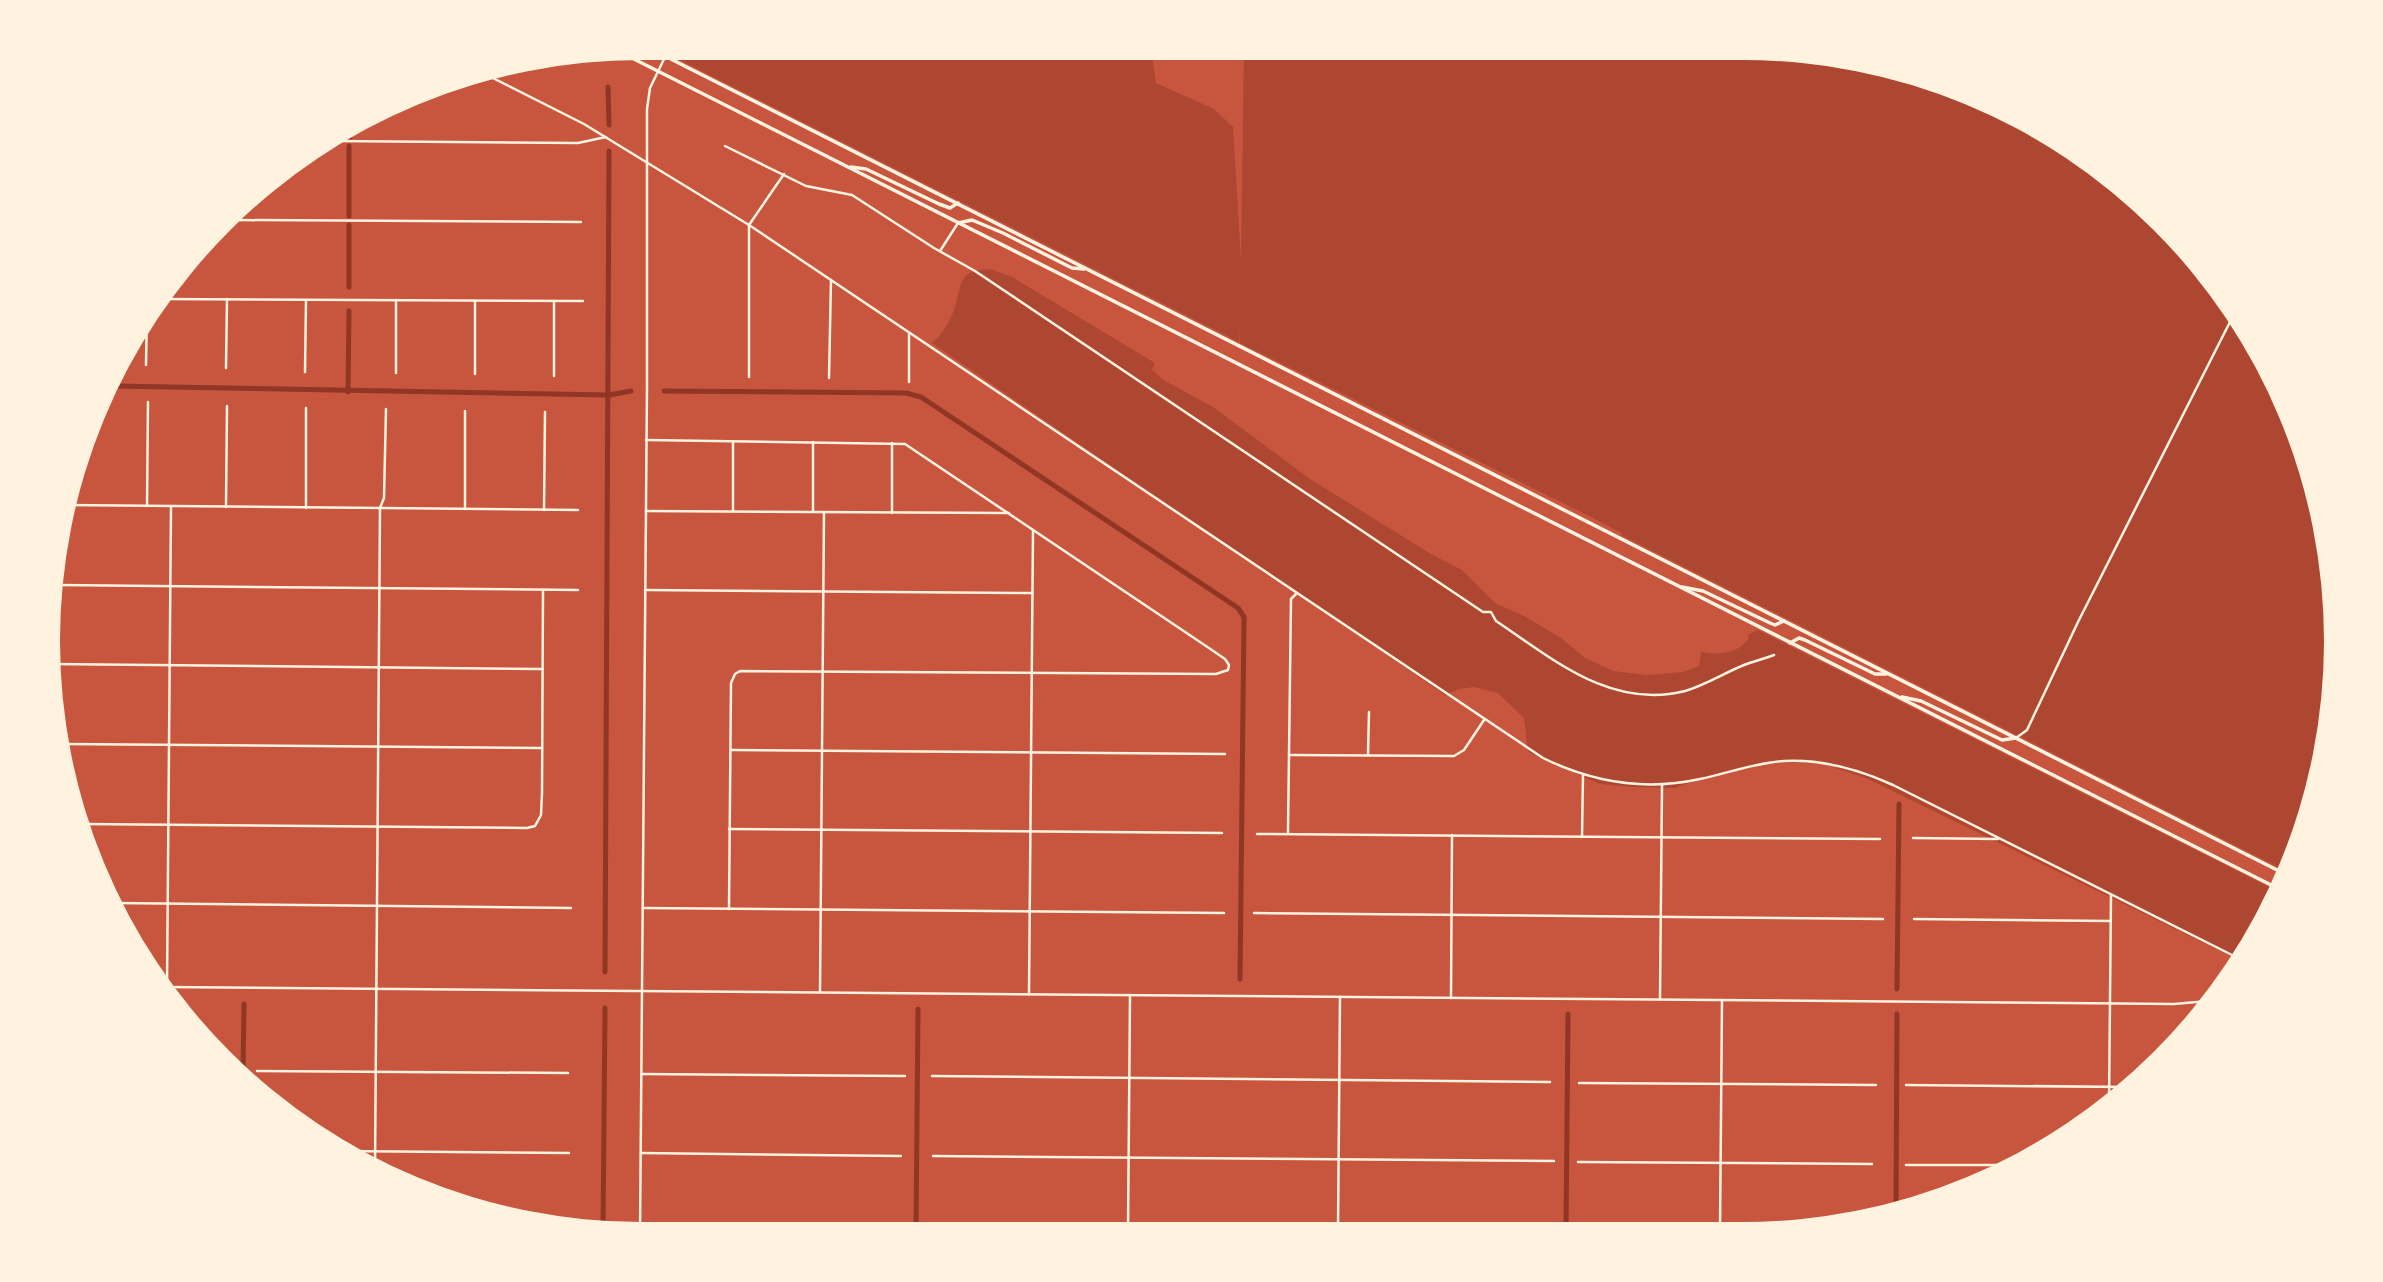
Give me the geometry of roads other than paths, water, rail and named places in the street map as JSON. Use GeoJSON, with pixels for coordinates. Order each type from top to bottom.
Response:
{"type":"FeatureCollection","features":[{"type":"Feature","properties":{"kind":"highway"},"geometry":{"type":"LineString","coordinates":[[636,60],[2270,884]]}},
{"type":"Feature","properties":{"kind":"highway"},"geometry":{"type":"LineString","coordinates":[[673,60],[2276,870]]}},
{"type":"Feature","properties":{"kind":"highway"},"geometry":{"type":"LineString","coordinates":[[848,167],[866,169],[950,208],[958,204]]}},
{"type":"Feature","properties":{"kind":"highway"},"geometry":{"type":"LineString","coordinates":[[958,223],[972,220],[1072,268],[1086,269]]}},
{"type":"Feature","properties":{"kind":"highway"},"geometry":{"type":"LineString","coordinates":[[1676,585],[1703,591],[1776,625],[1785,621]]}},
{"type":"Feature","properties":{"kind":"highway"},"geometry":{"type":"LineString","coordinates":[[1790,643],[1799,638],[1875,674],[1889,674]]}},
{"type":"Feature","properties":{"kind":"highway"},"geometry":{"type":"LineString","coordinates":[[1896,696],[1921,701],[2002,740],[2016,738]]}},
{"type":"Feature","properties":{"kind":"street"},"geometry":{"type":"LineString","coordinates":[[640,1222],[647,102],[650,88],[663,60]]}},
{"type":"Feature","properties":{"kind":"street"},"geometry":{"type":"LineString","coordinates":[[493,78],[606,137],[749,225],[1543,758],[1583,775],[1616,782],[1662,785],[1697,780],[1770,762],[1806,761],[1831,764],[1884,781],[2231,955]]}},
{"type":"Feature","properties":{"kind":"street"},"geometry":{"type":"LineString","coordinates":[[344,141],[578,142],[606,137]]}},
{"type":"Feature","properties":{"kind":"street"},"geometry":{"type":"LineString","coordinates":[[725,146],[818,189],[852,195],[975,271],[1483,612],[1491,612],[1496,621],[1593,683],[1638,695],[1671,694],[1701,686],[1744,665],[1774,655]]}},
{"type":"Feature","properties":{"kind":"street"},"geometry":{"type":"LineString","coordinates":[[750,377],[749,225],[784,174]]}},
{"type":"Feature","properties":{"kind":"street"},"geometry":{"type":"LineString","coordinates":[[241,220],[581,222]]}},
{"type":"Feature","properties":{"kind":"street"},"geometry":{"type":"LineString","coordinates":[[940,251],[958,223]]}},
{"type":"Feature","properties":{"kind":"street"},"geometry":{"type":"LineString","coordinates":[[829,379],[831,280]]}},
{"type":"Feature","properties":{"kind":"street"},"geometry":{"type":"LineString","coordinates":[[171,299],[583,301]]}},
{"type":"Feature","properties":{"kind":"street"},"geometry":{"type":"LineString","coordinates":[[226,368],[227,299]]}},
{"type":"Feature","properties":{"kind":"street"},"geometry":{"type":"LineString","coordinates":[[305,372],[306,300]]}},
{"type":"Feature","properties":{"kind":"street"},"geometry":{"type":"LineString","coordinates":[[396,300],[396,373]]}},
{"type":"Feature","properties":{"kind":"street"},"geometry":{"type":"LineString","coordinates":[[475,301],[475,374]]}},
{"type":"Feature","properties":{"kind":"street"},"geometry":{"type":"LineString","coordinates":[[554,302],[554,376]]}},
{"type":"Feature","properties":{"kind":"street"},"geometry":{"type":"LineString","coordinates":[[2016,738],[2027,730],[2229,324]]}},
{"type":"Feature","properties":{"kind":"street"},"geometry":{"type":"LineString","coordinates":[[909,333],[909,382]]}},
{"type":"Feature","properties":{"kind":"street"},"geometry":{"type":"LineString","coordinates":[[146,365],[147,335]]}},
{"type":"Feature","properties":{"kind":"street"},"geometry":{"type":"LineString","coordinates":[[147,506],[148,402]]}},
{"type":"Feature","properties":{"kind":"street"},"geometry":{"type":"LineString","coordinates":[[226,507],[227,406]]}},
{"type":"Feature","properties":{"kind":"street"},"geometry":{"type":"LineString","coordinates":[[306,408],[306,508]]}},
{"type":"Feature","properties":{"kind":"street"},"geometry":{"type":"LineString","coordinates":[[375,1158],[380,508],[384,498],[386,408]]}},
{"type":"Feature","properties":{"kind":"street"},"geometry":{"type":"LineString","coordinates":[[465,411],[465,509]]}},
{"type":"Feature","properties":{"kind":"street"},"geometry":{"type":"LineString","coordinates":[[544,510],[545,412]]}},
{"type":"Feature","properties":{"kind":"street"},"geometry":{"type":"LineString","coordinates":[[646,440],[905,444],[1225,659],[1229,665],[1228,670],[1216,674],[740,671],[735,674],[731,683],[729,909]]}},
{"type":"Feature","properties":{"kind":"street"},"geometry":{"type":"LineString","coordinates":[[733,442],[733,511]]}},
{"type":"Feature","properties":{"kind":"street"},"geometry":{"type":"LineString","coordinates":[[813,442],[813,512]]}},
{"type":"Feature","properties":{"kind":"street"},"geometry":{"type":"LineString","coordinates":[[892,443],[892,513]]}},
{"type":"Feature","properties":{"kind":"street"},"geometry":{"type":"LineString","coordinates":[[76,505],[578,510]]}},
{"type":"Feature","properties":{"kind":"street"},"geometry":{"type":"LineString","coordinates":[[166,975],[171,506]]}},
{"type":"Feature","properties":{"kind":"street"},"geometry":{"type":"LineString","coordinates":[[646,511],[1009,513]]}},
{"type":"Feature","properties":{"kind":"street"},"geometry":{"type":"LineString","coordinates":[[820,992],[824,512]]}},
{"type":"Feature","properties":{"kind":"street"},"geometry":{"type":"LineString","coordinates":[[1029,994],[1034,530]]}},
{"type":"Feature","properties":{"kind":"street"},"geometry":{"type":"LineString","coordinates":[[62,585],[578,590]]}},
{"type":"Feature","properties":{"kind":"street"},"geometry":{"type":"LineString","coordinates":[[89,824],[535,826],[541,815],[543,590]]}},
{"type":"Feature","properties":{"kind":"street"},"geometry":{"type":"LineString","coordinates":[[645,590],[1032,593]]}},
{"type":"Feature","properties":{"kind":"street"},"geometry":{"type":"LineString","coordinates":[[1288,834],[1291,599],[1297,593]]}},
{"type":"Feature","properties":{"kind":"street"},"geometry":{"type":"LineString","coordinates":[[61,664],[542,669]]}},
{"type":"Feature","properties":{"kind":"street"},"geometry":{"type":"LineString","coordinates":[[1368,755],[1369,712]]}},
{"type":"Feature","properties":{"kind":"street"},"geometry":{"type":"LineString","coordinates":[[1289,755],[1454,756],[1464,750],[1484,720]]}},
{"type":"Feature","properties":{"kind":"street"},"geometry":{"type":"LineString","coordinates":[[69,744],[542,748]]}},
{"type":"Feature","properties":{"kind":"street"},"geometry":{"type":"LineString","coordinates":[[730,750],[1225,754]]}},
{"type":"Feature","properties":{"kind":"street"},"geometry":{"type":"LineString","coordinates":[[1582,836],[1583,775]]}},
{"type":"Feature","properties":{"kind":"street"},"geometry":{"type":"LineString","coordinates":[[1660,999],[1662,785]]}},
{"type":"Feature","properties":{"kind":"street"},"geometry":{"type":"LineString","coordinates":[[729,829],[1222,833]]}},
{"type":"Feature","properties":{"kind":"street"},"geometry":{"type":"LineString","coordinates":[[1257,834],[1880,839]]}},
{"type":"Feature","properties":{"kind":"street"},"geometry":{"type":"LineString","coordinates":[[1451,998],[1452,835]]}},
{"type":"Feature","properties":{"kind":"street"},"geometry":{"type":"LineString","coordinates":[[1913,838],[2001,839]]}},
{"type":"Feature","properties":{"kind":"street"},"geometry":{"type":"LineString","coordinates":[[2109,1091],[2111,895]]}},
{"type":"Feature","properties":{"kind":"street"},"geometry":{"type":"LineString","coordinates":[[122,903],[571,908]]}},
{"type":"Feature","properties":{"kind":"street"},"geometry":{"type":"LineString","coordinates":[[643,908],[1224,913]]}},
{"type":"Feature","properties":{"kind":"street"},"geometry":{"type":"LineString","coordinates":[[1254,913],[1883,919]]}},
{"type":"Feature","properties":{"kind":"street"},"geometry":{"type":"LineString","coordinates":[[1914,919],[2110,921]]}},
{"type":"Feature","properties":{"kind":"street"},"geometry":{"type":"LineString","coordinates":[[174,987],[2196,1003]]}},
{"type":"Feature","properties":{"kind":"street"},"geometry":{"type":"LineString","coordinates":[[1128,1222],[1130,995]]}},
{"type":"Feature","properties":{"kind":"street"},"geometry":{"type":"LineString","coordinates":[[1338,1222],[1340,997]]}},
{"type":"Feature","properties":{"kind":"street"},"geometry":{"type":"LineString","coordinates":[[1720,1222],[1722,1000]]}},
{"type":"Feature","properties":{"kind":"street"},"geometry":{"type":"LineString","coordinates":[[257,1071],[568,1073]]}},
{"type":"Feature","properties":{"kind":"street"},"geometry":{"type":"LineString","coordinates":[[641,1074],[905,1076]]}},
{"type":"Feature","properties":{"kind":"street"},"geometry":{"type":"LineString","coordinates":[[932,1076],[1550,1082]]}},
{"type":"Feature","properties":{"kind":"street"},"geometry":{"type":"LineString","coordinates":[[1579,1083],[1876,1085]]}},
{"type":"Feature","properties":{"kind":"street"},"geometry":{"type":"LineString","coordinates":[[1906,1085],[2114,1087]]}},
{"type":"Feature","properties":{"kind":"street"},"geometry":{"type":"LineString","coordinates":[[363,1152],[569,1153]]}},
{"type":"Feature","properties":{"kind":"street"},"geometry":{"type":"LineString","coordinates":[[640,1153],[901,1156]]}},
{"type":"Feature","properties":{"kind":"street"},"geometry":{"type":"LineString","coordinates":[[933,1156],[1554,1161]]}},
{"type":"Feature","properties":{"kind":"street"},"geometry":{"type":"LineString","coordinates":[[1578,1162],[1872,1164]]}},
{"type":"Feature","properties":{"kind":"street"},"geometry":{"type":"LineString","coordinates":[[1906,1164],[1995,1165]]}},
{"type":"Feature","properties":{"kind":"waterway"},"geometry":{"type":"LineString","coordinates":[[608,87],[609,125]]}},
{"type":"Feature","properties":{"kind":"waterway"},"geometry":{"type":"LineString","coordinates":[[349,146],[349,216]]}},
{"type":"Feature","properties":{"kind":"waterway"},"geometry":{"type":"LineString","coordinates":[[605,972],[609,151]]}},
{"type":"Feature","properties":{"kind":"waterway"},"geometry":{"type":"LineString","coordinates":[[349,225],[349,287]]}},
{"type":"Feature","properties":{"kind":"waterway"},"geometry":{"type":"LineString","coordinates":[[348,392],[349,311]]}},
{"type":"Feature","properties":{"kind":"waterway"},"geometry":{"type":"LineString","coordinates":[[118,386],[609,395],[631,391]]}},
{"type":"Feature","properties":{"kind":"waterway"},"geometry":{"type":"LineString","coordinates":[[664,391],[906,393],[921,397],[1238,608],[1244,617],[1240,979]]}},
{"type":"Feature","properties":{"kind":"waterway"},"geometry":{"type":"LineString","coordinates":[[1897,989],[1899,804]]}},
{"type":"Feature","properties":{"kind":"waterway"},"geometry":{"type":"LineString","coordinates":[[243,1064],[244,1004]]}},
{"type":"Feature","properties":{"kind":"waterway"},"geometry":{"type":"LineString","coordinates":[[603,1221],[605,1008]]}},
{"type":"Feature","properties":{"kind":"waterway"},"geometry":{"type":"LineString","coordinates":[[916,1222],[918,1009]]}},
{"type":"Feature","properties":{"kind":"waterway"},"geometry":{"type":"LineString","coordinates":[[1566,1222],[1568,1014]]}},
{"type":"Feature","properties":{"kind":"waterway"},"geometry":{"type":"LineString","coordinates":[[1896,1202],[1897,1014]]}}]}
